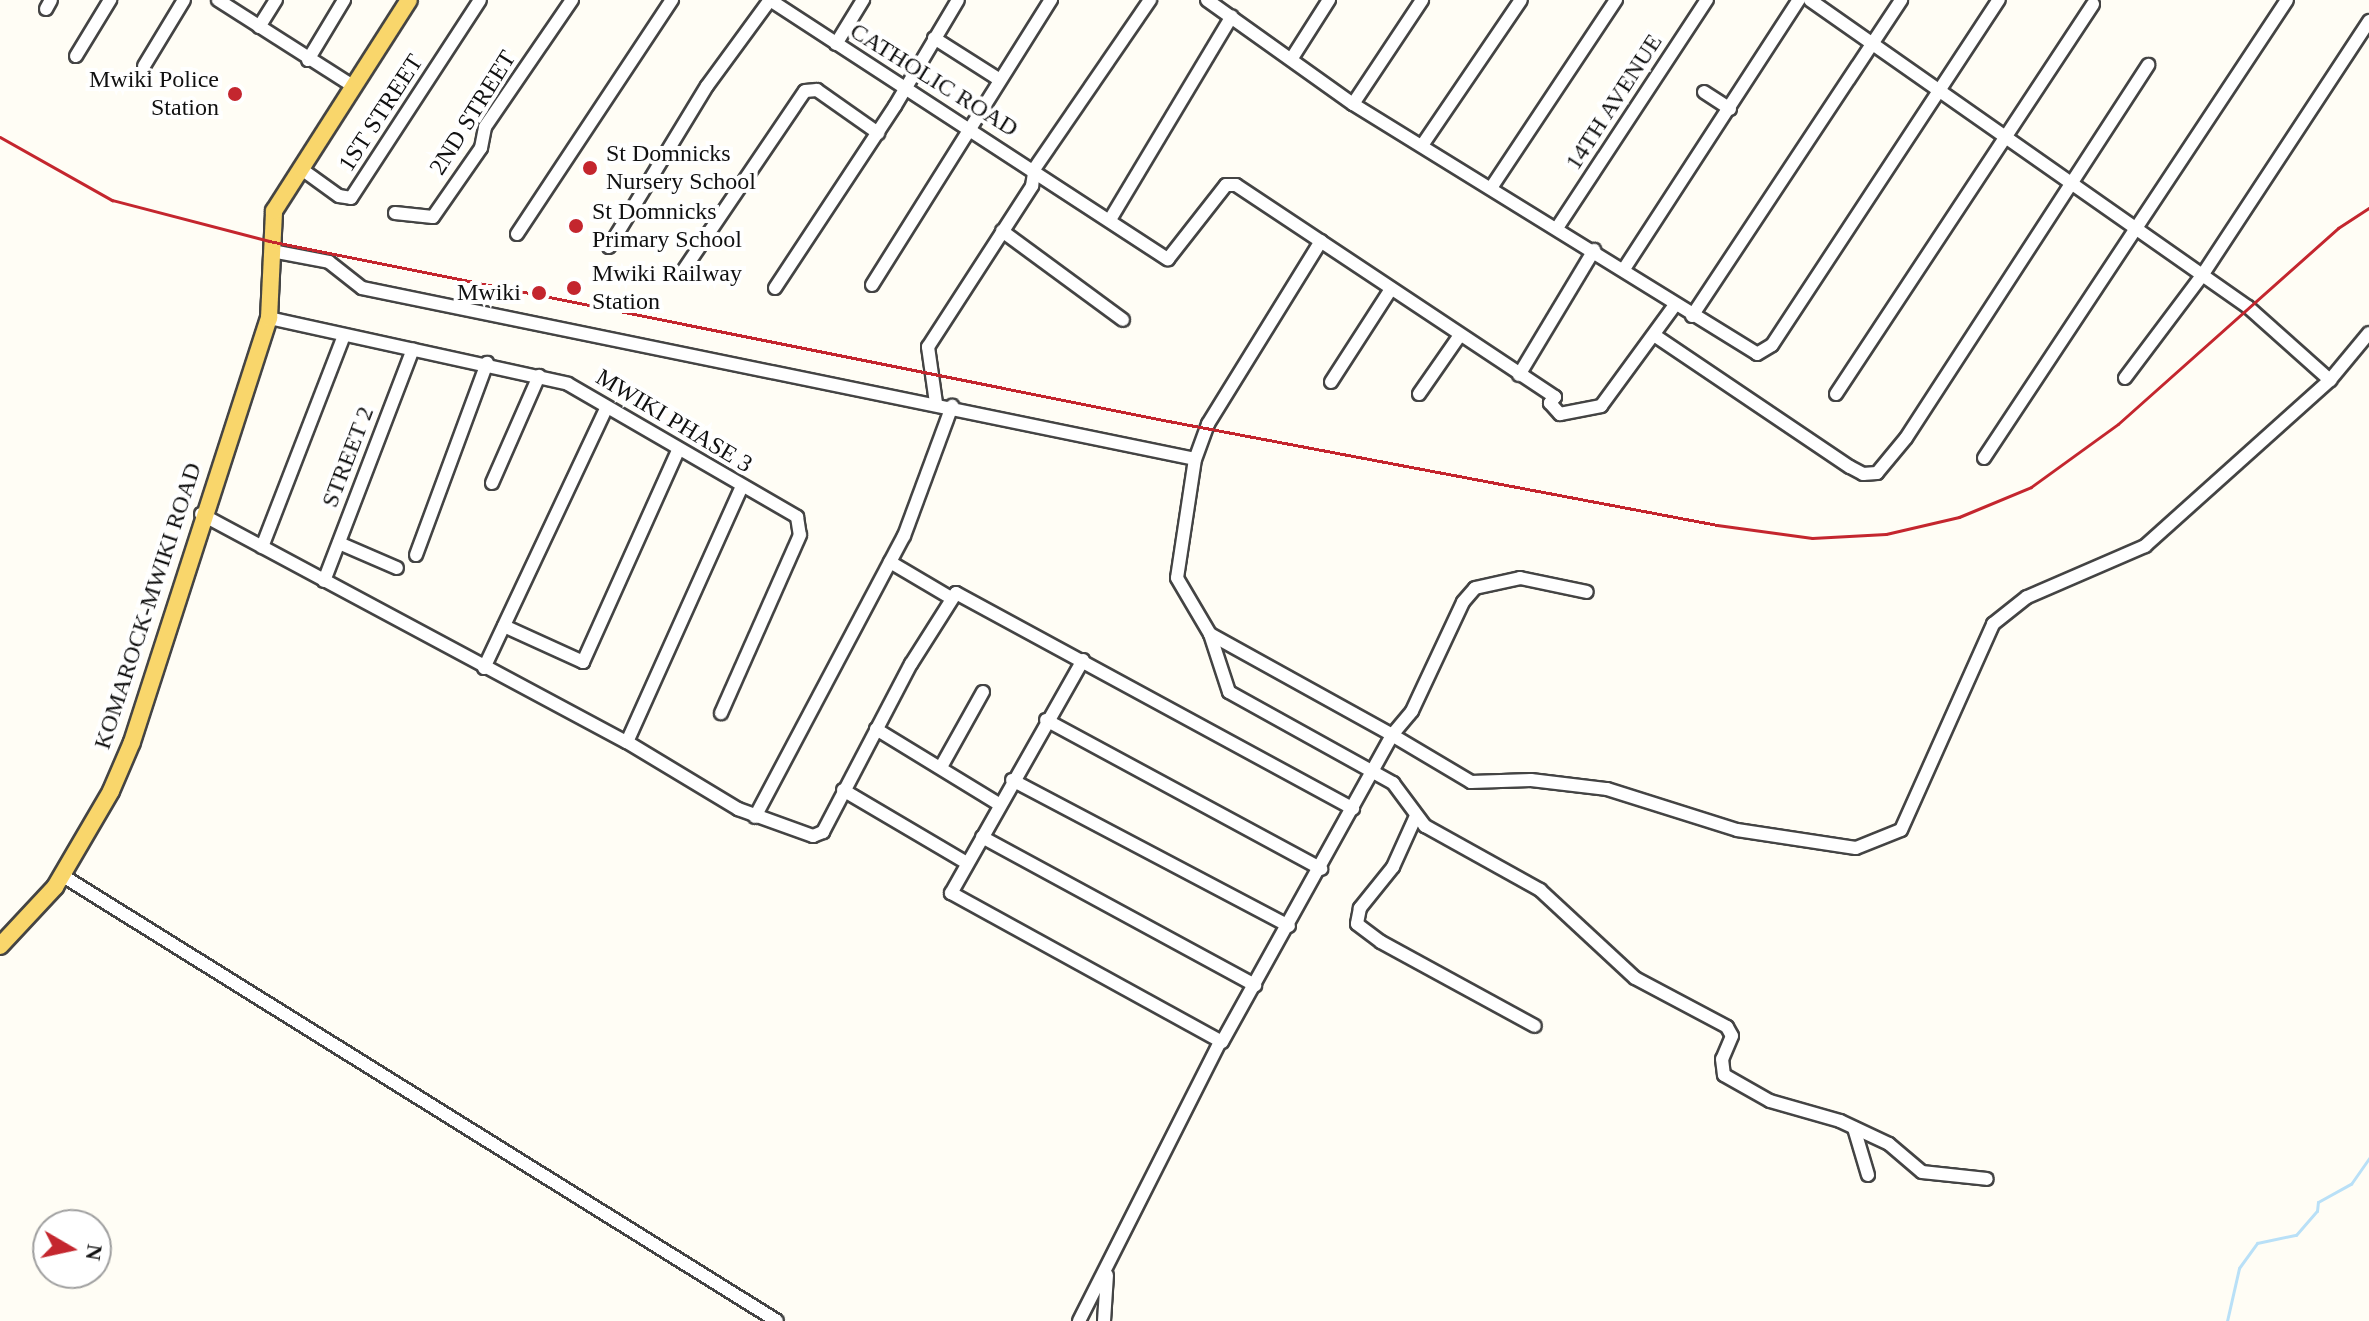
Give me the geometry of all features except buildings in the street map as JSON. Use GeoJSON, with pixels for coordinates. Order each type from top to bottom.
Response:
{"type":"FeatureCollection","features":[{"type":"Feature","properties":{"kind":"main road","name":"KOMAROCK-MWIKI ROAD"},"geometry":{"type":"LineString","coordinates":[[0,946],[63,876],[95,824],[132,742],[201,514],[269,318],[274,211],[409,0]]}},
{"type":"Feature","properties":{"kind":"street"},"geometry":{"type":"LineString","coordinates":[[76,56],[110,0]]}},
{"type":"Feature","properties":{"kind":"street"},"geometry":{"type":"LineString","coordinates":[[144,66],[184,0]]}},
{"type":"Feature","properties":{"kind":"street"},"geometry":{"type":"LineString","coordinates":[[218,0],[353,86]]}},
{"type":"Feature","properties":{"kind":"street"},"geometry":{"type":"LineString","coordinates":[[259,27],[276,0]]}},
{"type":"Feature","properties":{"kind":"street"},"geometry":{"type":"LineString","coordinates":[[308,60],[344,0]]}},
{"type":"Feature","properties":{"kind":"street","name":"1ST STREET"},"geometry":{"type":"LineString","coordinates":[[300,168],[339,196],[351,198],[480,0]]}},
{"type":"Feature","properties":{"kind":"street","name":"2ND STREET"},"geometry":{"type":"LineString","coordinates":[[395,213],[433,217],[481,148],[485,127],[572,0]]}},
{"type":"Feature","properties":{"kind":"street"},"geometry":{"type":"LineString","coordinates":[[517,234],[672,0]]}},
{"type":"Feature","properties":{"kind":"street"},"geometry":{"type":"LineString","coordinates":[[609,247],[707,86],[770,0]]}},
{"type":"Feature","properties":{"kind":"street","name":"CATHOLIC ROAD"},"geometry":{"type":"LineString","coordinates":[[770,0],[969,131],[1035,168],[1168,259],[1231,184],[1321,241]]}},
{"type":"Feature","properties":{"kind":"street"},"geometry":{"type":"LineString","coordinates":[[836,44],[863,0]]}},
{"type":"Feature","properties":{"kind":"street"},"geometry":{"type":"LineString","coordinates":[[775,288],[878,133],[958,0]]}},
{"type":"Feature","properties":{"kind":"street"},"geometry":{"type":"LineString","coordinates":[[872,285],[1051,0]]}},
{"type":"Feature","properties":{"kind":"street"},"geometry":{"type":"LineString","coordinates":[[936,403],[928,347],[1032,186],[1035,168],[1150,0]]}},
{"type":"Feature","properties":{"kind":"street"},"geometry":{"type":"LineString","coordinates":[[1207,0],[1228,9],[1353,104],[1594,250],[1751,352],[1767,351],[1999,0]]}},
{"type":"Feature","properties":{"kind":"street"},"geometry":{"type":"LineString","coordinates":[[1292,58],[1329,0]]}},
{"type":"Feature","properties":{"kind":"street"},"geometry":{"type":"LineString","coordinates":[[1353,104],[1422,0]]}},
{"type":"Feature","properties":{"kind":"street"},"geometry":{"type":"LineString","coordinates":[[1423,144],[1521,0]]}},
{"type":"Feature","properties":{"kind":"street"},"geometry":{"type":"LineString","coordinates":[[1491,188],[1616,0]]}},
{"type":"Feature","properties":{"kind":"street","name":"14TH AVENUE"},"geometry":{"type":"LineString","coordinates":[[1557,228],[1707,0]]}},
{"type":"Feature","properties":{"kind":"street"},"geometry":{"type":"LineString","coordinates":[[1624,269],[1799,0]]}},
{"type":"Feature","properties":{"kind":"street"},"geometry":{"type":"LineString","coordinates":[[1810,0],[2007,137],[2131,229],[2203,274],[2248,307],[2330,380]]}},
{"type":"Feature","properties":{"kind":"street"},"geometry":{"type":"LineString","coordinates":[[1692,316],[1901,0]]}},
{"type":"Feature","properties":{"kind":"street"},"geometry":{"type":"LineString","coordinates":[[1984,458],[2131,229],[2287,0]]}},
{"type":"Feature","properties":{"kind":"street"},"geometry":{"type":"LineString","coordinates":[[1836,394],[2093,4]]}},
{"type":"Feature","properties":{"kind":"street"},"geometry":{"type":"LineString","coordinates":[[1111,218],[1228,9]]}},
{"type":"Feature","properties":{"kind":"street"},"geometry":{"type":"LineString","coordinates":[[2125,378],[2203,274],[2369,21]]}},
{"type":"Feature","properties":{"kind":"street"},"geometry":{"type":"LineString","coordinates":[[934,38],[1000,80]]}},
{"type":"Feature","properties":{"kind":"street"},"geometry":{"type":"LineString","coordinates":[[1654,335],[1850,467],[1863,474],[1877,473],[1906,438],[1982,314],[2072,185],[2148,65]]}},
{"type":"Feature","properties":{"kind":"street"},"geometry":{"type":"LineString","coordinates":[[683,271],[805,91],[817,90],[878,133]]}},
{"type":"Feature","properties":{"kind":"street"},"geometry":{"type":"LineString","coordinates":[[1704,92],[1730,109]]}},
{"type":"Feature","properties":{"kind":"street"},"geometry":{"type":"LineString","coordinates":[[1002,231],[1123,320]]}},
{"type":"Feature","properties":{"kind":"street"},"geometry":{"type":"LineString","coordinates":[[1675,305],[1596,410],[1560,414],[1550,403],[1555,397],[1321,241],[1208,424],[1195,459],[1175,565],[1177,578],[1210,634],[1229,692],[1393,783],[1425,826],[1540,890],[1635,978],[1727,1027],[1732,1036],[1722,1059],[1724,1075],[1770,1101],[1854,1128],[1889,1144],[1922,1172],[1987,1179]]}},
{"type":"Feature","properties":{"kind":"street"},"geometry":{"type":"LineString","coordinates":[[1519,375],[1594,250]]}},
{"type":"Feature","properties":{"kind":"street"},"geometry":{"type":"LineString","coordinates":[[272,251],[329,262],[362,288],[952,406],[1195,459]]}},
{"type":"Feature","properties":{"kind":"street"},"geometry":{"type":"LineString","coordinates":[[1331,382],[1391,289]]}},
{"type":"Feature","properties":{"kind":"street","name":"MWIKI PHASE 3"},"geometry":{"type":"LineString","coordinates":[[269,318],[344,336],[487,363],[585,391],[606,409],[797,517],[801,528],[721,713]]}},
{"type":"Feature","properties":{"kind":"street"},"geometry":{"type":"LineString","coordinates":[[1210,634],[1471,782],[1531,780],[1607,789],[1737,830],[1856,848],[1881,842],[1901,830],[1916,805],[1993,624],[2027,597],[2145,546],[2330,380],[2369,333]]}},
{"type":"Feature","properties":{"kind":"street"},"geometry":{"type":"LineString","coordinates":[[1419,394],[1460,335]]}},
{"type":"Feature","properties":{"kind":"street"},"geometry":{"type":"LineString","coordinates":[[262,547],[344,336]]}},
{"type":"Feature","properties":{"kind":"street","name":"STREET 2"},"geometry":{"type":"LineString","coordinates":[[324,581],[413,349]]}},
{"type":"Feature","properties":{"kind":"street"},"geometry":{"type":"LineString","coordinates":[[416,555],[487,363]]}},
{"type":"Feature","properties":{"kind":"street"},"geometry":{"type":"LineString","coordinates":[[492,483],[539,376]]}},
{"type":"Feature","properties":{"kind":"street"},"geometry":{"type":"LineString","coordinates":[[755,817],[917,509],[952,406]]}},
{"type":"Feature","properties":{"kind":"street"},"geometry":{"type":"LineString","coordinates":[[484,668],[606,409]]}},
{"type":"Feature","properties":{"kind":"street"},"geometry":{"type":"LineString","coordinates":[[504,626],[583,662],[678,451]]}},
{"type":"Feature","properties":{"kind":"street"},"geometry":{"type":"LineString","coordinates":[[627,742],[741,488]]}},
{"type":"Feature","properties":{"kind":"street"},"geometry":{"type":"LineString","coordinates":[[201,514],[627,742],[755,817],[817,837],[951,598],[959,594],[1353,809]]}},
{"type":"Feature","properties":{"kind":"street"},"geometry":{"type":"LineString","coordinates":[[339,543],[397,568]]}},
{"type":"Feature","properties":{"kind":"street"},"geometry":{"type":"LineString","coordinates":[[890,562],[951,598]]}},
{"type":"Feature","properties":{"kind":"street"},"geometry":{"type":"LineString","coordinates":[[1079,1321],[1107,1272],[1179,1114],[1321,869],[1370,770],[1412,711],[1463,602],[1475,588],[1520,578],[1587,592]]}},
{"type":"Feature","properties":{"kind":"street"},"geometry":{"type":"LineString","coordinates":[[1083,660],[1012,780],[952,894],[1220,1042]]}},
{"type":"Feature","properties":{"kind":"street"},"geometry":{"type":"LineString","coordinates":[[941,767],[983,692]]}},
{"type":"Feature","properties":{"kind":"street"},"geometry":{"type":"LineString","coordinates":[[1046,720],[1321,869]]}},
{"type":"Feature","properties":{"kind":"street"},"geometry":{"type":"LineString","coordinates":[[876,729],[999,804]]}},
{"type":"Feature","properties":{"kind":"street"},"geometry":{"type":"LineString","coordinates":[[1012,780],[1289,926]]}},
{"type":"Feature","properties":{"kind":"street"},"geometry":{"type":"LineString","coordinates":[[843,790],[967,863]]}},
{"type":"Feature","properties":{"kind":"street"},"geometry":{"type":"LineString","coordinates":[[1416,816],[1393,867],[1360,908],[1357,924],[1381,942],[1535,1026]]}},
{"type":"Feature","properties":{"kind":"street"},"geometry":{"type":"LineString","coordinates":[[982,837],[1255,985]]}},
{"type":"Feature","properties":{"kind":"street"},"geometry":{"type":"LineString","coordinates":[[63,876],[777,1321]]}},
{"type":"Feature","properties":{"kind":"street"},"geometry":{"type":"LineString","coordinates":[[1854,1128],[1868,1175]]}},
{"type":"Feature","properties":{"kind":"street"},"geometry":{"type":"LineString","coordinates":[[1104,1321],[1108,1300],[1107,1272]]}},
{"type":"Feature","properties":{"kind":"street"},"geometry":{"type":"LineString","coordinates":[[1097,1321],[1108,1300]]}},
{"type":"Feature","properties":{"kind":"waterway"},"geometry":{"type":"LineString","coordinates":[[2227,1321],[2239,1268],[2257,1243],[2296,1235],[2317,1211],[2318,1202],[2351,1184],[2369,1158]]}},
{"type":"Feature","properties":{"kind":"railway"},"geometry":{"type":"LineString","coordinates":[[0,137],[112,200],[269,241],[1163,420],[1717,525],[1812,538],[1886,534],[1959,517],[2031,487],[2118,424],[2338,228],[2369,208]]}},
{"type":"Feature","properties":{"kind":"place","name":"Mwiki Police Station"},"geometry":{"type":"Point","coordinates":[235,94]}},
{"type":"Feature","properties":{"kind":"place","name":"St Domnicks Nursery School"},"geometry":{"type":"Point","coordinates":[590,168]}},
{"type":"Feature","properties":{"kind":"place","name":"St Domnicks Primary School"},"geometry":{"type":"Point","coordinates":[576,226]}},
{"type":"Feature","properties":{"kind":"place","name":"Mwiki Railway Station"},"geometry":{"type":"Point","coordinates":[574,288]}},
{"type":"Feature","properties":{"kind":"place","name":"Mwiki"},"geometry":{"type":"Point","coordinates":[539,293]}}]}
